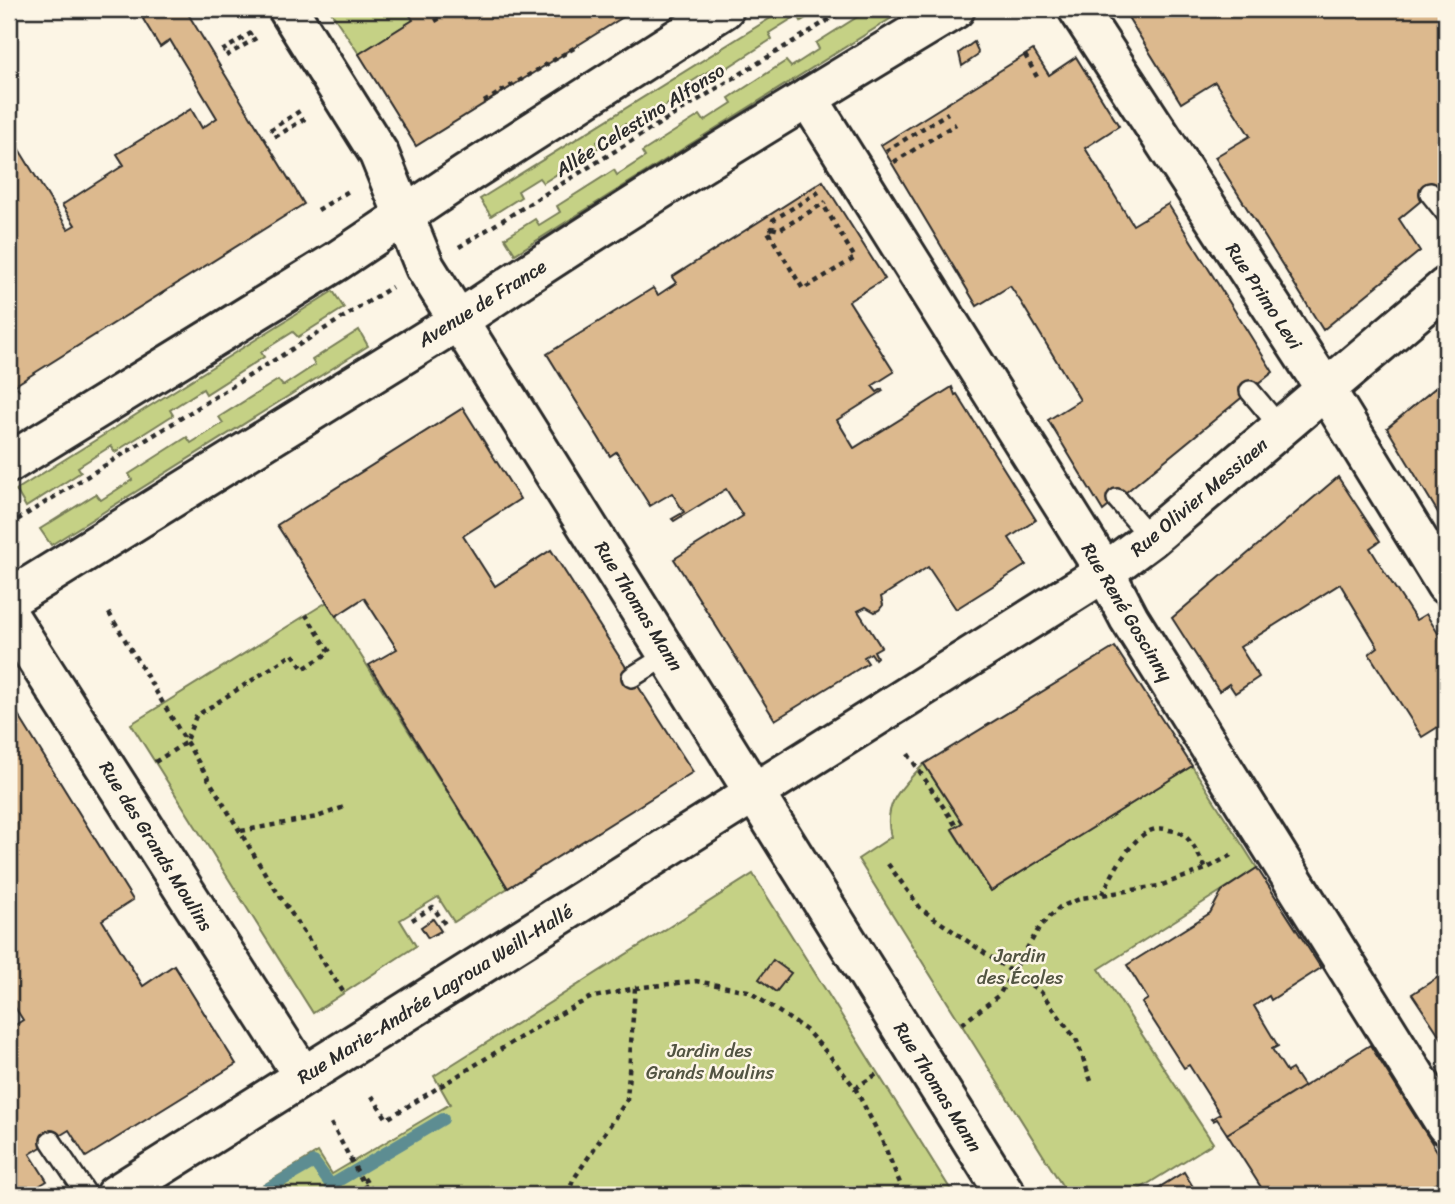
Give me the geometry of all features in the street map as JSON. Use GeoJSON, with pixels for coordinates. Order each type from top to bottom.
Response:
{"type":"FeatureCollection","features":[{"type":"Feature","properties":{"kind":"street","name":"Rue Thomas Mann"},"geometry":{"type":"LineString","coordinates":[[288,9],[379,155],[425,267],[1006,1195]]}},
{"type":"Feature","properties":{"kind":"street"},"geometry":{"type":"LineString","coordinates":[[9,463],[337,261],[724,9]]}},
{"type":"Feature","properties":{"kind":"street","name":"Avenue de France"},"geometry":{"type":"LineString","coordinates":[[9,599],[458,320],[808,98],[955,9]]}},
{"type":"Feature","properties":{"kind":"street","name":"Rue Primo Levi"},"geometry":{"type":"LineString","coordinates":[[1078,9],[1326,390],[1446,585]]}},
{"type":"Feature","properties":{"kind":"street","name":"Rue René Goscinny"},"geometry":{"type":"LineString","coordinates":[[808,98],[1105,572],[1129,618],[1446,1125]]}},
{"type":"Feature","properties":{"kind":"street","name":"Rue Olivier Messiaen"},"geometry":{"type":"LineString","coordinates":[[755,793],[1105,572],[1150,538],[1446,287]]}},
{"type":"Feature","properties":{"kind":"street","name":"Rue des Grands Moulins"},"geometry":{"type":"LineString","coordinates":[[9,616],[303,1076]]}},
{"type":"Feature","properties":{"kind":"street","name":"Rue Marie-Andrée Lagroua Weill-Hallé"},"geometry":{"type":"LineString","coordinates":[[115,1195],[755,793]]}},
{"type":"Feature","properties":{"kind":"lane"},"geometry":{"type":"LineString","coordinates":[[1430,193],[1446,213]]}},
{"type":"Feature","properties":{"kind":"lane"},"geometry":{"type":"LineString","coordinates":[[1250,391],[1281,428]]}},
{"type":"Feature","properties":{"kind":"lane"},"geometry":{"type":"LineString","coordinates":[[1117,499],[1150,538]]}},
{"type":"Feature","properties":{"kind":"lane"},"geometry":{"type":"LineString","coordinates":[[632,677],[669,654]]}},
{"type":"Feature","properties":{"kind":"lane"},"geometry":{"type":"LineString","coordinates":[[51,1141],[87,1195]]}},
{"type":"Feature","properties":{"kind":"path"},"geometry":{"type":"LineString","coordinates":[[435,21],[456,9]]}},
{"type":"Feature","properties":{"kind":"path","name":"Allée Celestino Alfonso"},"geometry":{"type":"LineString","coordinates":[[457,248],[846,9]]}},
{"type":"Feature","properties":{"kind":"path"},"geometry":{"type":"LineString","coordinates":[[484,102],[579,45]]}},
{"type":"Feature","properties":{"kind":"path"},"geometry":{"type":"LineString","coordinates":[[1026,55],[1037,77]]}},
{"type":"Feature","properties":{"kind":"path"},"geometry":{"type":"LineString","coordinates":[[779,230],[767,230],[803,289],[855,258],[813,188]]}},
{"type":"Feature","properties":{"kind":"path"},"geometry":{"type":"LineString","coordinates":[[772,228],[774,220]]}},
{"type":"Feature","properties":{"kind":"path"},"geometry":{"type":"LineString","coordinates":[[9,525],[402,281]]}},
{"type":"Feature","properties":{"kind":"path"},"geometry":{"type":"LineString","coordinates":[[9,394],[19,388]]}},
{"type":"Feature","properties":{"kind":"path"},"geometry":{"type":"LineString","coordinates":[[109,613],[266,875],[344,993]]}},
{"type":"Feature","properties":{"kind":"path"},"geometry":{"type":"LineString","coordinates":[[155,762],[185,743],[195,716],[293,654],[303,669],[330,652],[306,615]]}},
{"type":"Feature","properties":{"kind":"path"},"geometry":{"type":"LineString","coordinates":[[908,754],[957,826]]}},
{"type":"Feature","properties":{"kind":"path"},"geometry":{"type":"LineString","coordinates":[[241,831],[317,817],[347,806]]}},
{"type":"Feature","properties":{"kind":"path"},"geometry":{"type":"LineString","coordinates":[[1102,895],[1120,861],[1144,833],[1164,828],[1183,834],[1206,869]]}},
{"type":"Feature","properties":{"kind":"path"},"geometry":{"type":"LineString","coordinates":[[962,1024],[999,995],[1041,925],[1060,907],[1082,898],[1159,886],[1206,869],[1234,853]]}},
{"type":"Feature","properties":{"kind":"path"},"geometry":{"type":"LineString","coordinates":[[887,864],[921,909],[1041,992],[1077,1041],[1092,1084]]}},
{"type":"Feature","properties":{"kind":"path"},"geometry":{"type":"LineString","coordinates":[[412,920],[433,907],[447,927]]}},
{"type":"Feature","properties":{"kind":"path"},"geometry":{"type":"LineString","coordinates":[[372,1096],[387,1119],[590,998],[635,988],[696,981],[748,991],[806,1030],[855,1088],[881,1138],[905,1195]]}},
{"type":"Feature","properties":{"kind":"path"},"geometry":{"type":"LineString","coordinates":[[568,1195],[573,1180],[626,1100],[635,988]]}},
{"type":"Feature","properties":{"kind":"path"},"geometry":{"type":"LineString","coordinates":[[855,1088],[877,1074]]}},
{"type":"Feature","properties":{"kind":"path"},"geometry":{"type":"LineString","coordinates":[[331,1123],[370,1195]]}},
{"type":"Feature","properties":{"kind":"path"},"geometry":{"type":"LineString","coordinates":[[353,1162],[375,1195]]}},
{"type":"Feature","properties":{"kind":"green space"},"geometry":{"type":"Polygon","coordinates":[[[329,9],[406,9],[413,20],[359,54],[329,9]]]}},
{"type":"Feature","properties":{"kind":"green space"},"geometry":{"type":"Polygon","coordinates":[[[785,9],[820,9],[801,21],[798,15],[769,33],[772,39],[716,75],[712,69],[683,87],[686,93],[629,129],[625,124],[597,142],[599,147],[543,183],[539,178],[518,191],[521,197],[491,216],[480,199],[785,9]]]}},
{"type":"Feature","properties":{"kind":"green space"},"geometry":{"type":"Polygon","coordinates":[[[870,9],[877,13],[884,9],[906,9],[515,254],[505,238],[535,219],[539,225],[560,212],[557,206],[614,170],[617,175],[645,157],[642,152],[700,115],[704,121],[732,103],[729,98],[786,61],[791,67],[819,49],[816,43],[870,9]]]}},
{"type":"Feature","properties":{"kind":"green space"},"geometry":{"type":"Polygon","coordinates":[[[333,291],[344,308],[298,337],[293,332],[261,352],[264,357],[206,394],[203,389],[170,410],[173,415],[115,452],[111,446],[78,467],[81,472],[26,507],[16,490],[333,291]]]}},
{"type":"Feature","properties":{"kind":"green space"},"geometry":{"type":"Polygon","coordinates":[[[359,330],[368,346],[51,545],[40,529],[96,494],[101,500],[132,480],[129,474],[187,437],[191,443],[223,423],[219,417],[278,380],[283,386],[315,365],[312,360],[359,330]]]}},
{"type":"Feature","properties":{"kind":"green space"},"geometry":{"type":"Polygon","coordinates":[[[327,602],[508,888],[454,922],[438,897],[400,920],[416,946],[313,1013],[131,724],[327,602]]]}},
{"type":"Feature","properties":{"kind":"green space","name":"Jardin des Écoles"},"geometry":{"type":"Polygon","coordinates":[[[924,764],[962,823],[952,830],[991,891],[1192,766],[1257,868],[1099,969],[1213,1143],[1130,1195],[1068,1195],[858,859],[891,837],[889,814],[896,796],[924,764]]]}},
{"type":"Feature","properties":{"kind":"green space","name":"Jardin des Grands Moulins"},"geometry":{"type":"Polygon","coordinates":[[[753,874],[954,1195],[247,1195],[318,1152],[332,1174],[450,1104],[434,1076],[753,874]]]}},
{"type":"Feature","properties":{"kind":"building"},"geometry":{"type":"Polygon","coordinates":[[[151,9],[185,9],[304,204],[9,389],[9,133],[68,229],[75,225],[62,205],[124,165],[117,154],[191,109],[202,128],[217,118],[170,40],[160,47],[143,19],[153,12],[151,9]]]}},
{"type":"Feature","properties":{"kind":"building"},"geometry":{"type":"Polygon","coordinates":[[[406,9],[636,9],[416,146],[359,54],[413,20],[406,9]]]}},
{"type":"Feature","properties":{"kind":"building"},"geometry":{"type":"Polygon","coordinates":[[[1123,9],[1446,9],[1446,180],[1399,219],[1420,251],[1323,330],[1215,157],[1250,136],[1215,82],[1181,103],[1123,9]]]}},
{"type":"Feature","properties":{"kind":"building"},"geometry":{"type":"Polygon","coordinates":[[[974,42],[977,56],[962,66],[959,53],[974,42]]]}},
{"type":"Feature","properties":{"kind":"building"},"geometry":{"type":"Polygon","coordinates":[[[1033,50],[1049,75],[1076,57],[1119,126],[1085,148],[1133,225],[1168,204],[1273,372],[1103,511],[1048,420],[1080,400],[1021,302],[1010,286],[977,306],[881,145],[1033,50]]]}},
{"type":"Feature","properties":{"kind":"building"},"geometry":{"type":"Polygon","coordinates":[[[823,181],[885,279],[849,301],[894,372],[872,386],[877,392],[882,389],[883,391],[837,420],[854,448],[952,387],[1036,520],[1009,538],[1026,565],[956,609],[928,567],[881,597],[883,605],[879,610],[875,612],[866,607],[858,611],[881,647],[874,651],[877,657],[875,659],[871,653],[864,657],[868,663],[775,720],[674,559],[743,516],[726,489],[674,521],[672,519],[684,512],[672,493],[650,506],[616,452],[610,456],[547,354],[653,288],[658,295],[676,283],[672,277],[823,181]]]}},
{"type":"Feature","properties":{"kind":"building"},"geometry":{"type":"Polygon","coordinates":[[[1446,379],[1446,526],[1387,428],[1446,379]]]}},
{"type":"Feature","properties":{"kind":"building"},"geometry":{"type":"Polygon","coordinates":[[[463,408],[520,499],[463,536],[495,586],[551,550],[693,772],[508,888],[369,665],[397,649],[364,598],[336,616],[277,525],[463,408]]]}},
{"type":"Feature","properties":{"kind":"building"},"geometry":{"type":"Polygon","coordinates":[[[1338,477],[1380,541],[1370,548],[1386,574],[1416,620],[1426,614],[1446,646],[1446,722],[1422,737],[1369,654],[1378,647],[1340,584],[1240,647],[1259,677],[1235,693],[1229,684],[1219,691],[1172,618],[1338,477]]]}},
{"type":"Feature","properties":{"kind":"building"},"geometry":{"type":"Polygon","coordinates":[[[1115,647],[1192,766],[991,891],[952,829],[962,823],[924,764],[1115,647]]]}},
{"type":"Feature","properties":{"kind":"building"},"geometry":{"type":"Polygon","coordinates":[[[9,700],[133,900],[102,920],[143,986],[174,965],[236,1064],[86,1157],[69,1130],[30,1154],[47,1181],[24,1195],[9,1195],[9,1029],[23,1020],[9,998],[9,700]]]}},
{"type":"Feature","properties":{"kind":"building"},"geometry":{"type":"Polygon","coordinates":[[[1257,868],[1321,968],[1271,1000],[1269,996],[1254,1006],[1278,1046],[1272,1049],[1287,1072],[1292,1069],[1304,1087],[1227,1134],[1217,1119],[1211,1119],[1220,1114],[1189,1065],[1184,1068],[1142,1003],[1148,999],[1127,965],[1210,913],[1222,891],[1257,868]]]}},
{"type":"Feature","properties":{"kind":"building"},"geometry":{"type":"Polygon","coordinates":[[[433,919],[441,931],[428,938],[421,927],[433,919]]]}},
{"type":"Feature","properties":{"kind":"building"},"geometry":{"type":"Polygon","coordinates":[[[773,960],[791,973],[776,992],[759,979],[773,960]]]}},
{"type":"Feature","properties":{"kind":"building"},"geometry":{"type":"Polygon","coordinates":[[[1446,972],[1446,1045],[1412,994],[1446,972]]]}},
{"type":"Feature","properties":{"kind":"building"},"geometry":{"type":"Polygon","coordinates":[[[1370,1045],[1446,1165],[1446,1179],[1414,1195],[1266,1195],[1227,1134],[1370,1045]]]}},
{"type":"Feature","properties":{"kind":"building"},"geometry":{"type":"Polygon","coordinates":[[[1184,1172],[1198,1195],[1147,1195],[1184,1172]]]}},
{"type":"Feature","properties":{"kind":"waterway"},"geometry":{"type":"LineString","coordinates":[[331,1195],[331,1185],[443,1119]]}},
{"type":"Feature","properties":{"kind":"waterway"},"geometry":{"type":"LineString","coordinates":[[257,1195],[314,1162],[331,1185]]}}]}
